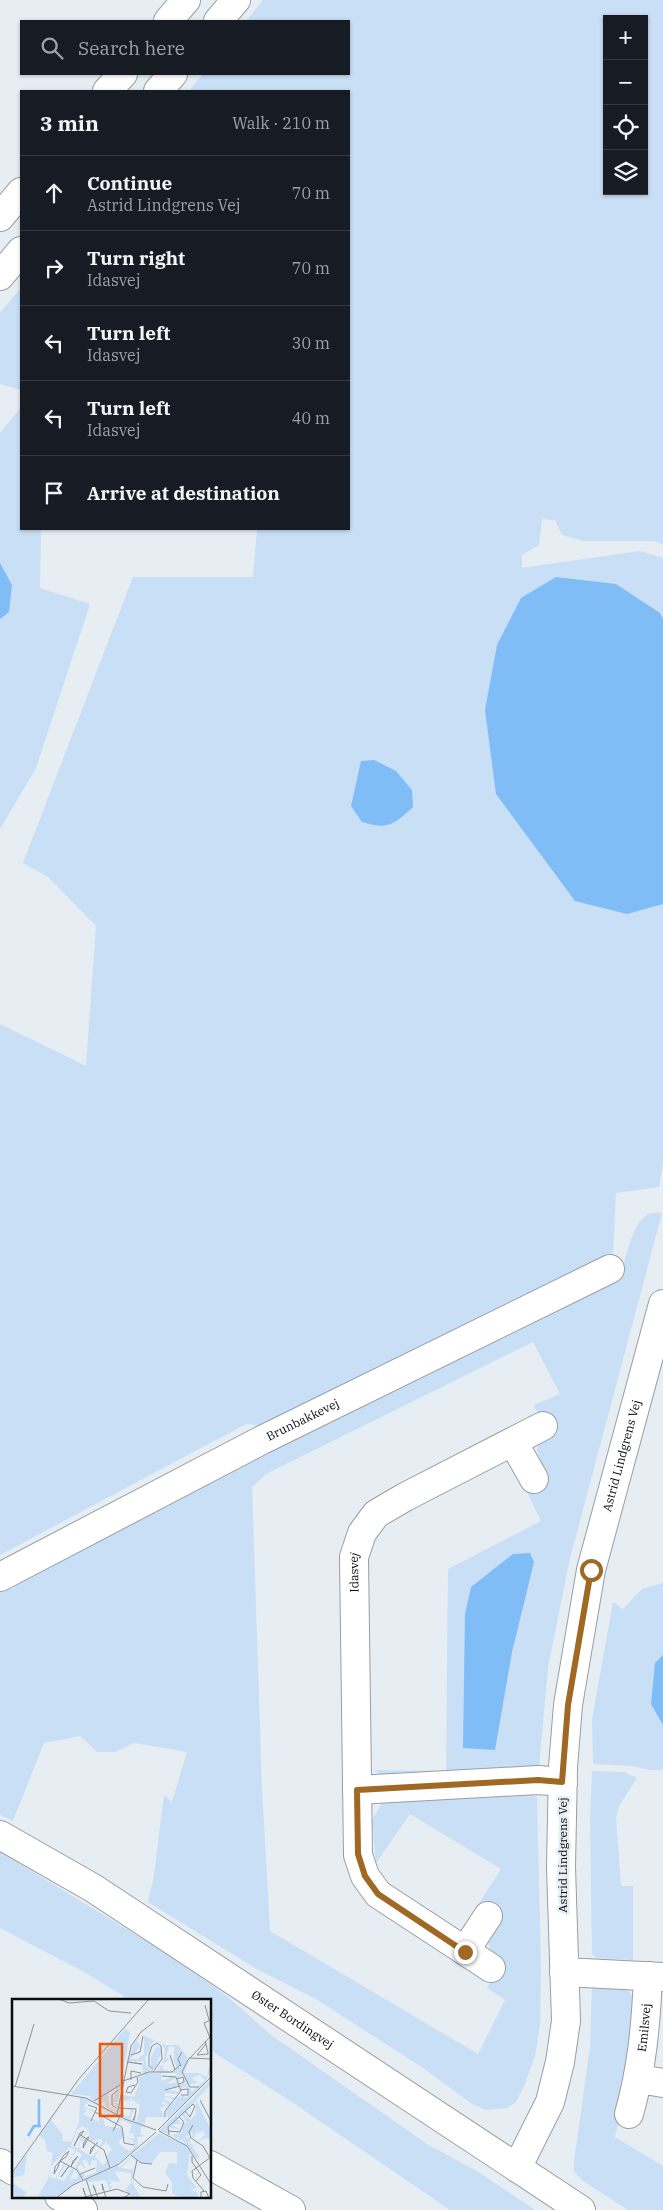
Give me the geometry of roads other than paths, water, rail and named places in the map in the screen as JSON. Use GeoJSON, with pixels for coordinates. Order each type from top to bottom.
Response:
{"type":"FeatureCollection","features":[{"type":"Feature","properties":{"kind":"main road"},"geometry":{"type":"LineString","coordinates":[[169,20],[186,0]]}},
{"type":"Feature","properties":{"kind":"main road"},"geometry":{"type":"LineString","coordinates":[[219,20],[236,0]]}},
{"type":"Feature","properties":{"kind":"main road"},"geometry":{"type":"LineString","coordinates":[[108,90],[121,75]]}},
{"type":"Feature","properties":{"kind":"main road"},"geometry":{"type":"LineString","coordinates":[[159,90],[172,75]]}},
{"type":"Feature","properties":{"kind":"main road"},"geometry":{"type":"LineString","coordinates":[[0,217],[20,193]]}},
{"type":"Feature","properties":{"kind":"main road"},"geometry":{"type":"LineString","coordinates":[[0,276],[20,252]]}},
{"type":"Feature","properties":{"kind":"main road","name":"Brunbakkevej"},"geometry":{"type":"LineString","coordinates":[[0,1577],[262,1440],[610,1269]]}},
{"type":"Feature","properties":{"kind":"main road","name":"Astrid Lindgrens Vej"},"geometry":{"type":"LineString","coordinates":[[517,2168],[539,2125],[552,2094],[560,2062],[566,2021],[561,1867],[562,1782],[568,1705],[591,1570],[663,1304]]}},
{"type":"Feature","properties":{"kind":"main road","name":"Idasvej"},"geometry":{"type":"LineString","coordinates":[[491,1968],[378,1894],[365,1876],[358,1854],[354,1556],[362,1533],[376,1514],[405,1497],[543,1426]]}},
{"type":"Feature","properties":{"kind":"main road"},"geometry":{"type":"LineString","coordinates":[[513,1442],[534,1479]]}},
{"type":"Feature","properties":{"kind":"main road"},"geometry":{"type":"LineString","coordinates":[[357,1790],[538,1780],[562,1782]]}},
{"type":"Feature","properties":{"kind":"main road","name":"Øster Bordingvej"},"geometry":{"type":"LineString","coordinates":[[0,1835],[93,1888],[581,2210]]}},
{"type":"Feature","properties":{"kind":"main road"},"geometry":{"type":"LineString","coordinates":[[465,1952],[488,1916]]}},
{"type":"Feature","properties":{"kind":"main road","name":"Emilsvej"},"geometry":{"type":"LineString","coordinates":[[564,1972],[656,1976],[646,2027],[651,2081],[629,2114]]}},
{"type":"Feature","properties":{"kind":"main road"},"geometry":{"type":"LineString","coordinates":[[0,2163],[12,2170]]}},
{"type":"Feature","properties":{"kind":"main road"},"geometry":{"type":"LineString","coordinates":[[211,2166],[278,2207]]}},
{"type":"Feature","properties":{"kind":"main road"},"geometry":{"type":"LineString","coordinates":[[62,2198],[83,2210]]}},
{"type":"Feature","properties":{"kind":"water"},"geometry":{"type":"Polygon","coordinates":[[[0,563],[12,585],[9,612],[0,619],[0,563]]]}},
{"type":"Feature","properties":{"kind":"water"},"geometry":{"type":"Polygon","coordinates":[[[556,577],[616,584],[660,613],[663,619],[663,904],[627,914],[575,901],[496,794],[485,710],[497,645],[521,598],[556,577]]]}},
{"type":"Feature","properties":{"kind":"water"},"geometry":{"type":"Polygon","coordinates":[[[374,760],[396,771],[412,790],[413,807],[395,822],[384,826],[362,822],[351,806],[361,761],[374,760]]]}},
{"type":"Feature","properties":{"kind":"water"},"geometry":{"type":"Polygon","coordinates":[[[530,1553],[534,1562],[512,1652],[495,1750],[463,1748],[465,1614],[471,1587],[513,1554],[530,1553]]]}},
{"type":"Feature","properties":{"kind":"water"},"geometry":{"type":"Polygon","coordinates":[[[663,1655],[663,1725],[651,1704],[655,1663],[663,1655]]]}}]}
